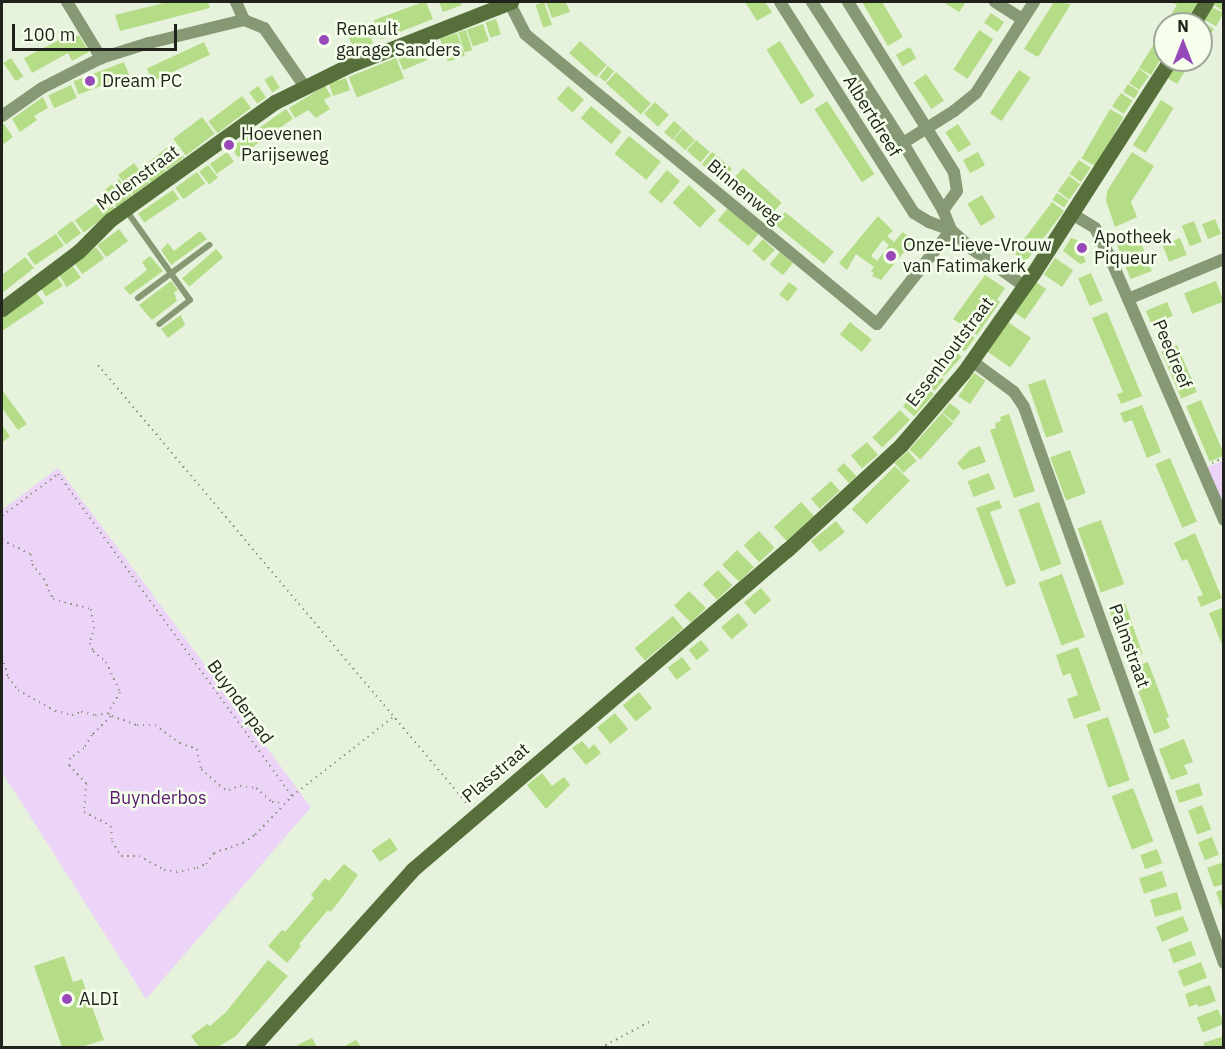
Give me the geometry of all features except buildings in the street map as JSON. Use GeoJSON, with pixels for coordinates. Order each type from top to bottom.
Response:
{"type":"FeatureCollection","features":[{"type":"Feature","properties":{"kind":"street"},"geometry":{"type":"LineString","coordinates":[[67,2],[101,58]]}},
{"type":"Feature","properties":{"kind":"street"},"geometry":{"type":"LineString","coordinates":[[236,2],[244,20]]}},
{"type":"Feature","properties":{"kind":"street","name":"Binnenweg"},"geometry":{"type":"LineString","coordinates":[[510,2],[525,34],[877,324],[951,230]]}},
{"type":"Feature","properties":{"kind":"street","name":"Molenstraat"},"geometry":{"type":"LineString","coordinates":[[2,309],[79,251],[125,210],[275,102],[350,65],[510,2]]}},
{"type":"Feature","properties":{"kind":"street","name":"Albertdreef"},"geometry":{"type":"LineString","coordinates":[[780,2],[914,213],[928,222],[951,230],[972,249],[1024,285]]}},
{"type":"Feature","properties":{"kind":"street","name":"Albertdreef"},"geometry":{"type":"LineString","coordinates":[[812,2],[903,143],[943,210],[951,230]]}},
{"type":"Feature","properties":{"kind":"street"},"geometry":{"type":"LineString","coordinates":[[849,2],[925,129],[954,172],[957,191],[943,210]]}},
{"type":"Feature","properties":{"kind":"street"},"geometry":{"type":"LineString","coordinates":[[995,2],[1022,19]]}},
{"type":"Feature","properties":{"kind":"street"},"geometry":{"type":"LineString","coordinates":[[903,143],[954,111],[976,93],[1034,2]]}},
{"type":"Feature","properties":{"kind":"street"},"geometry":{"type":"LineString","coordinates":[[2,116],[42,88],[101,58],[149,43],[244,20],[264,28],[305,87]]}},
{"type":"Feature","properties":{"kind":"street","name":"Essenhoutstraat"},"geometry":{"type":"LineString","coordinates":[[787,550],[901,445],[972,361],[1072,214],[1162,72]]}},
{"type":"Feature","properties":{"kind":"street","name":"Peedreef"},"geometry":{"type":"LineString","coordinates":[[1072,214],[1095,228],[1128,298],[1224,520]]}},
{"type":"Feature","properties":{"kind":"street"},"geometry":{"type":"LineString","coordinates":[[1128,298],[1224,259]]}},
{"type":"Feature","properties":{"kind":"street","name":"Palmstraat"},"geometry":{"type":"LineString","coordinates":[[972,361],[1014,392],[1024,407],[1224,963]]}},
{"type":"Feature","properties":{"kind":"street","name":"Plasstraat"},"geometry":{"type":"LineString","coordinates":[[260,1045],[384,899],[412,870],[787,550]]}},
{"type":"Feature","properties":{"kind":"lane"},"geometry":{"type":"LineString","coordinates":[[125,210],[190,300],[159,324]]}},
{"type":"Feature","properties":{"kind":"lane"},"geometry":{"type":"LineString","coordinates":[[138,298],[209,245]]}},
{"type":"Feature","properties":{"kind":"path"},"geometry":{"type":"LineString","coordinates":[[98,365],[459,796],[478,814]]}},
{"type":"Feature","properties":{"kind":"path","name":"Buynderpad"},"geometry":{"type":"LineString","coordinates":[[2,516],[58,474],[291,796]]}},
{"type":"Feature","properties":{"kind":"path"},"geometry":{"type":"LineString","coordinates":[[2,540],[31,555],[32,564],[44,579],[53,599],[91,609],[94,627],[90,643],[93,651],[106,662],[120,692],[110,715],[84,748],[70,758],[69,765],[86,783],[84,812],[111,826],[112,841],[121,856],[139,856],[164,870],[176,872],[206,864],[214,853],[243,843],[255,835],[282,803],[393,717]]}},
{"type":"Feature","properties":{"kind":"path"},"geometry":{"type":"LineString","coordinates":[[2,657],[8,677],[18,690],[55,711],[72,715],[81,712],[110,715],[137,724],[155,725],[180,743],[197,749],[201,768],[224,789],[240,786],[256,788],[272,802],[282,803]]}},
{"type":"Feature","properties":{"kind":"path"},"geometry":{"type":"LineString","coordinates":[[600,1047],[651,1021]]}},
{"type":"Feature","properties":{"kind":"green space"},"geometry":{"type":"Polygon","coordinates":[[[1223,461],[1223,512],[1205,468],[1223,461]]]}},
{"type":"Feature","properties":{"kind":"green space","name":"Buynderbos"},"geometry":{"type":"Polygon","coordinates":[[[58,468],[311,807],[146,999],[2,772],[2,510],[58,468]]]}},
{"type":"Feature","properties":{"kind":"place","name":"Renault garage Sanders"},"geometry":{"type":"Point","coordinates":[324,40]}},
{"type":"Feature","properties":{"kind":"place","name":"Dream PC"},"geometry":{"type":"Point","coordinates":[90,81]}},
{"type":"Feature","properties":{"kind":"place","name":"Hoevenen Parijseweg"},"geometry":{"type":"Point","coordinates":[229,145]}},
{"type":"Feature","properties":{"kind":"place","name":"Apotheek Piqueur"},"geometry":{"type":"Point","coordinates":[1082,248]}},
{"type":"Feature","properties":{"kind":"place","name":"Onze-Lieve-Vrouw van Fatimakerk"},"geometry":{"type":"Point","coordinates":[891,256]}},
{"type":"Feature","properties":{"kind":"place","name":"ALDI"},"geometry":{"type":"Point","coordinates":[67,999]}}]}
